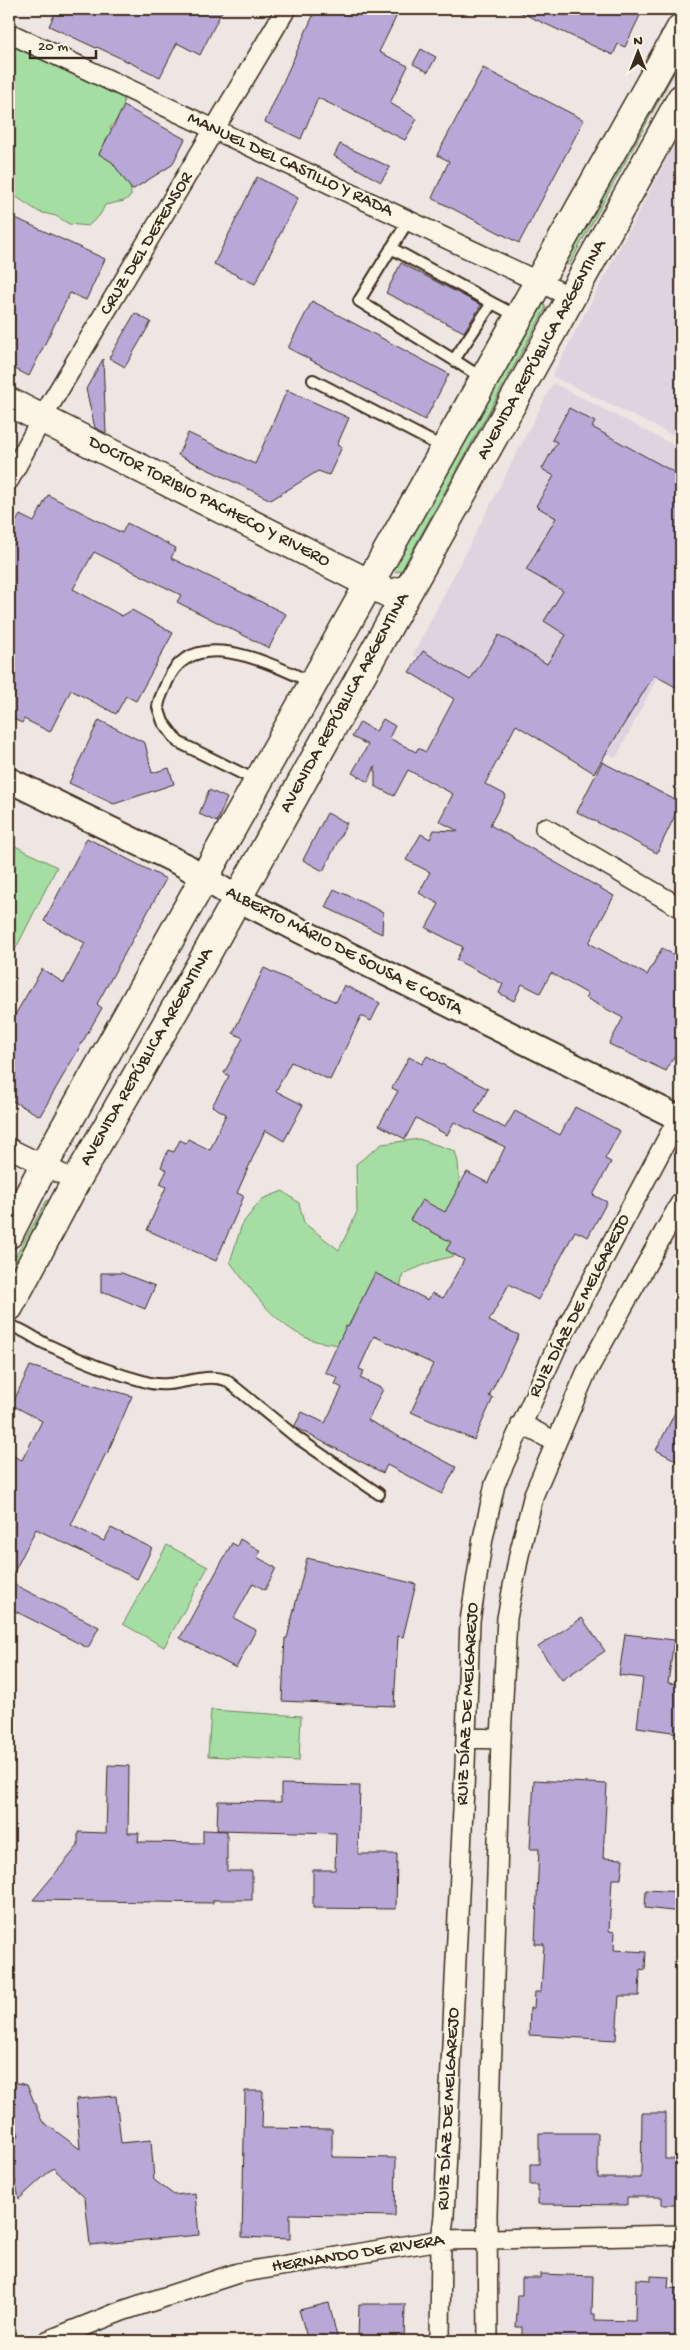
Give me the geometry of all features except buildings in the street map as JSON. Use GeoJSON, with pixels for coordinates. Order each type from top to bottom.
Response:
{"type":"FeatureCollection","features":[{"type":"Feature","properties":{"kind":"main road","name":"AVENIDA REPÚBLICA ARGENTINA"},"geometry":{"type":"LineString","coordinates":[[9,1307],[76,1181],[201,964],[236,898],[361,677],[361,649],[390,588],[445,448],[681,28]]}},
{"type":"Feature","properties":{"kind":"main road","name":"AVENIDA REPÚBLICA ARGENTINA"},"geometry":{"type":"LineString","coordinates":[[9,1234],[44,1165],[313,684],[390,588],[571,297],[681,100]]}},
{"type":"Feature","properties":{"kind":"main road","name":"DOCTOR TORIBIO PACHECO Y RIVERO"},"geometry":{"type":"LineString","coordinates":[[9,402],[390,588]]}},
{"type":"Feature","properties":{"kind":"street","name":"CRUZ DEL DEFENSOR"},"geometry":{"type":"LineString","coordinates":[[9,480],[42,418],[286,9]]}},
{"type":"Feature","properties":{"kind":"street","name":"MANUEL DEL CASTILLO Y RADA"},"geometry":{"type":"LineString","coordinates":[[9,32],[571,297]]}},
{"type":"Feature","properties":{"kind":"street","name":"ALBERTO MÁRIO DE SOUSA E COSTA"},"geometry":{"type":"LineString","coordinates":[[9,780],[184,865],[236,898],[680,1117]]}},
{"type":"Feature","properties":{"kind":"street"},"geometry":{"type":"LineString","coordinates":[[545,828],[681,908]]}},
{"type":"Feature","properties":{"kind":"street","name":"RUIZ DÍAZ DE MELGAREJO"},"geometry":{"type":"LineString","coordinates":[[440,2341],[441,2240],[445,2206],[470,1621],[482,1547],[495,1484],[556,1346],[680,1117]]}},
{"type":"Feature","properties":{"kind":"street"},"geometry":{"type":"LineString","coordinates":[[9,1148],[76,1181]]}},
{"type":"Feature","properties":{"kind":"street","name":"RUIZ DÍAZ DE MELGAREJO"},"geometry":{"type":"LineString","coordinates":[[488,2341],[489,2239],[487,2204],[502,1739],[508,1618],[519,1555],[534,1494],[586,1373],[681,1202]]}},
{"type":"Feature","properties":{"kind":"street"},"geometry":{"type":"LineString","coordinates":[[521,1424],[556,1442]]}},
{"type":"Feature","properties":{"kind":"street"},"geometry":{"type":"LineString","coordinates":[[466,1738],[502,1739]]}},
{"type":"Feature","properties":{"kind":"street","name":"HERNANDO DE RIVERA"},"geometry":{"type":"LineString","coordinates":[[47,2341],[122,2311],[238,2273],[441,2240],[681,2235]]}},
{"type":"Feature","properties":{"kind":"lane"},"geometry":{"type":"LineString","coordinates":[[408,221],[360,297],[360,303],[484,379]]}},
{"type":"Feature","properties":{"kind":"lane"},"geometry":{"type":"LineString","coordinates":[[391,248],[518,317]]}},
{"type":"Feature","properties":{"kind":"lane"},"geometry":{"type":"LineString","coordinates":[[454,360],[492,302]]}},
{"type":"Feature","properties":{"kind":"lane"},"geometry":{"type":"LineString","coordinates":[[313,380],[445,448]]}},
{"type":"Feature","properties":{"kind":"lane"},"geometry":{"type":"LineString","coordinates":[[259,782],[178,742],[170,732],[158,707],[171,672],[190,657],[221,651],[263,661],[313,684]]}},
{"type":"Feature","properties":{"kind":"lane"},"geometry":{"type":"LineString","coordinates":[[9,1326],[22,1330],[45,1344],[121,1375],[153,1384],[202,1378],[226,1380],[296,1437],[379,1494]]}},
{"type":"Feature","properties":{"kind":"shaded area"},"geometry":{"type":"Polygon","coordinates":[[[681,132],[681,439],[552,376],[681,132]]]}},
{"type":"Feature","properties":{"kind":"shaded area"},"geometry":{"type":"Polygon","coordinates":[[[553,383],[681,449],[681,631],[616,758],[413,655],[553,383]]]}},
{"type":"Feature","properties":{"kind":"green space"},"geometry":{"type":"Polygon","coordinates":[[[9,33],[68,71],[90,77],[124,97],[123,111],[110,128],[124,161],[131,188],[131,196],[124,201],[105,205],[100,215],[88,226],[69,224],[56,216],[39,212],[18,198],[9,196],[9,121],[12,112],[9,106],[9,33]]]}},
{"type":"Feature","properties":{"kind":"green space"},"geometry":{"type":"Polygon","coordinates":[[[681,38],[681,60],[569,265],[561,264],[681,38]]]}},
{"type":"Feature","properties":{"kind":"green space"},"geometry":{"type":"Polygon","coordinates":[[[542,301],[546,308],[401,571],[396,572],[393,568],[542,301]]]}},
{"type":"Feature","properties":{"kind":"green space"},"geometry":{"type":"Polygon","coordinates":[[[9,843],[57,867],[9,962],[9,843]]]}},
{"type":"Feature","properties":{"kind":"green space"},"geometry":{"type":"Polygon","coordinates":[[[419,1139],[455,1151],[458,1162],[465,1253],[431,1262],[403,1274],[400,1289],[353,1347],[319,1342],[292,1330],[268,1310],[230,1262],[242,1224],[262,1199],[283,1191],[299,1203],[304,1223],[339,1250],[357,1212],[356,1164],[382,1144],[419,1139]]]}},
{"type":"Feature","properties":{"kind":"green space"},"geometry":{"type":"Polygon","coordinates":[[[47,1200],[51,1200],[9,1289],[9,1268],[47,1200]]]}},
{"type":"Feature","properties":{"kind":"green space"},"geometry":{"type":"Polygon","coordinates":[[[167,1545],[208,1567],[164,1647],[123,1624],[167,1545]]]}},
{"type":"Feature","properties":{"kind":"green space"},"geometry":{"type":"Polygon","coordinates":[[[211,1710],[301,1716],[299,1761],[208,1756],[211,1710]]]}}]}
